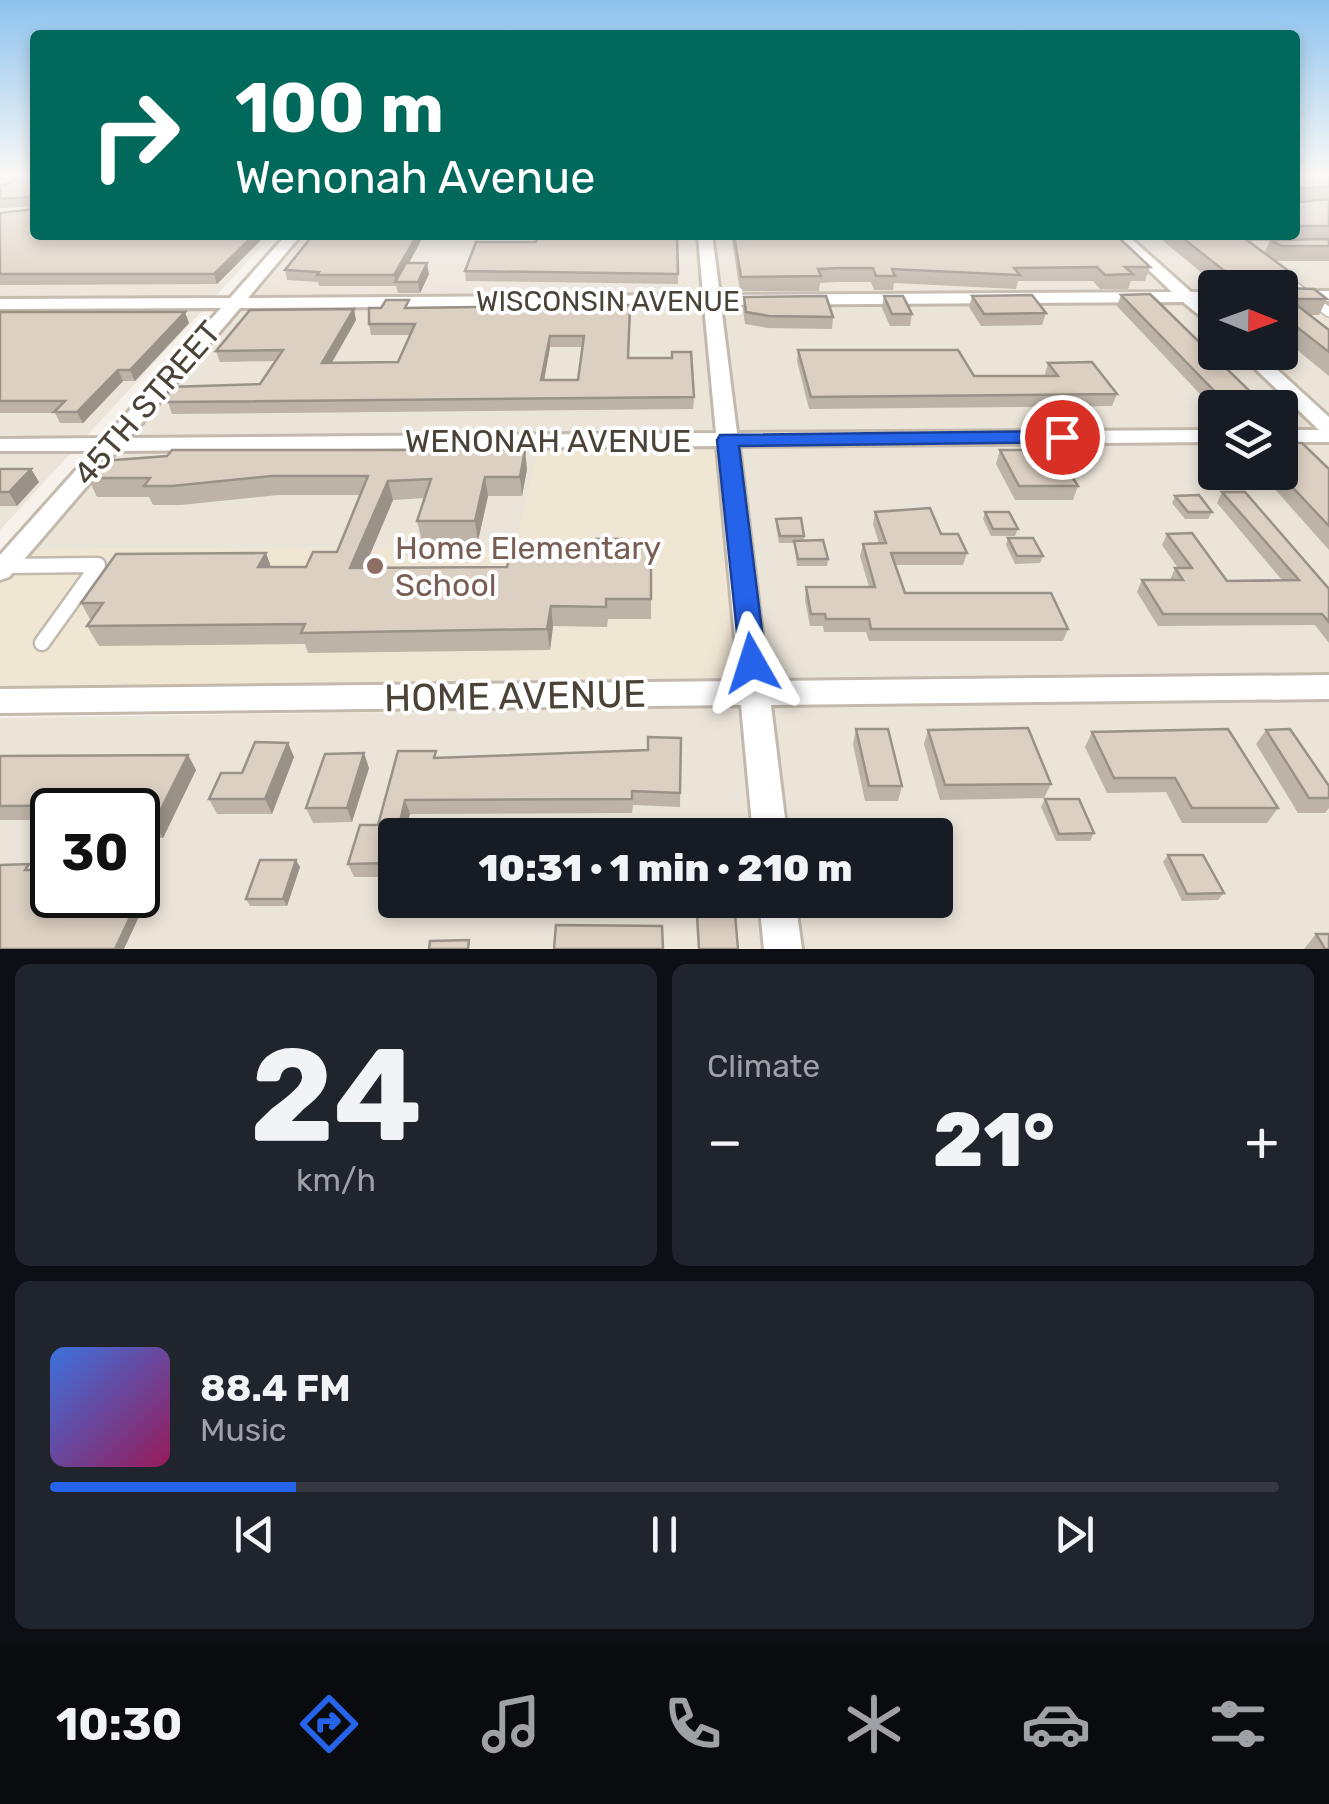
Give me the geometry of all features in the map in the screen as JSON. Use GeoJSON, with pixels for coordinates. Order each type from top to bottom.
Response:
{"type":"FeatureCollection","features":[{"type":"Feature","properties":{"kind":"street","name":"45TH STREET"},"geometry":{"type":"LineString","coordinates":[[2,568],[290,240]]}},
{"type":"Feature","properties":{"kind":"street"},"geometry":{"type":"LineString","coordinates":[[706,240],[768,818]]}},
{"type":"Feature","properties":{"kind":"street"},"geometry":{"type":"LineString","coordinates":[[1124,240],[1198,307]]}},
{"type":"Feature","properties":{"kind":"street"},"geometry":{"type":"LineString","coordinates":[[1298,296],[1329,296]]}},
{"type":"Feature","properties":{"kind":"street","name":"WISCONSIN AVENUE"},"geometry":{"type":"LineString","coordinates":[[0,304],[1198,297]]}},
{"type":"Feature","properties":{"kind":"street"},"geometry":{"type":"LineString","coordinates":[[1266,370],[1329,428]]}},
{"type":"Feature","properties":{"kind":"street","name":"WENONAH AVENUE"},"geometry":{"type":"LineString","coordinates":[[0,444],[1198,436]]}},
{"type":"Feature","properties":{"kind":"street"},"geometry":{"type":"LineString","coordinates":[[1298,436],[1329,436]]}},
{"type":"Feature","properties":{"kind":"street","name":"HOME AVENUE"},"geometry":{"type":"LineString","coordinates":[[0,701],[1329,687]]}},
{"type":"Feature","properties":{"kind":"street"},"geometry":{"type":"LineString","coordinates":[[780,918],[783,949]]}},
{"type":"Feature","properties":{"kind":"lane"},"geometry":{"type":"LineString","coordinates":[[1269,267],[1329,312]]}},
{"type":"Feature","properties":{"kind":"lane"},"geometry":{"type":"LineString","coordinates":[[2,568],[98,565],[42,644]]}},
{"type":"Feature","properties":{"kind":"shaded area"},"geometry":{"type":"Polygon","coordinates":[[[0,218],[30,218],[30,240],[267,240],[0,530],[0,218]]]}},
{"type":"Feature","properties":{"kind":"shaded area"},"geometry":{"type":"Polygon","coordinates":[[[1300,218],[1329,218],[1329,676],[760,687],[711,240],[1300,240],[1300,218]]]}},
{"type":"Feature","properties":{"kind":"shaded area"},"geometry":{"type":"Polygon","coordinates":[[[296,240],[700,240],[723,441],[516,547],[29,549],[296,240]]]}},
{"type":"Feature","properties":{"kind":"shaded area","name":"Home Elementary School"},"geometry":{"type":"Polygon","coordinates":[[[723,441],[748,693],[0,696],[0,583],[29,549],[515,547],[539,442],[723,441]]]}},
{"type":"Feature","properties":{"kind":"shaded area"},"geometry":{"type":"Polygon","coordinates":[[[1329,698],[1329,949],[0,949],[0,718],[1329,698]]]}},
{"type":"Feature","properties":{"kind":"building"},"geometry":{"type":"Polygon","coordinates":[[[0,218],[30,218],[30,240],[249,240],[214,274],[0,274],[0,218]]]}},
{"type":"Feature","properties":{"kind":"building"},"geometry":{"type":"Polygon","coordinates":[[[1300,218],[1329,218],[1329,226],[1300,226],[1300,218]]]}},
{"type":"Feature","properties":{"kind":"building"},"geometry":{"type":"Polygon","coordinates":[[[1329,239],[1329,246],[1282,246],[1270,240],[1300,240],[1329,239]]]}},
{"type":"Feature","properties":{"kind":"building"},"geometry":{"type":"Polygon","coordinates":[[[309,240],[414,240],[394,275],[317,275],[319,272],[285,270],[309,240]]]}},
{"type":"Feature","properties":{"kind":"building"},"geometry":{"type":"Polygon","coordinates":[[[677,240],[678,274],[465,271],[476,242],[677,240]]]}},
{"type":"Feature","properties":{"kind":"building"},"geometry":{"type":"Polygon","coordinates":[[[735,240],[1121,240],[1150,267],[1125,267],[1133,274],[1105,275],[1097,267],[1014,268],[1020,275],[892,269],[895,276],[876,276],[873,268],[839,268],[818,269],[821,276],[741,277],[735,240]]]}},
{"type":"Feature","properties":{"kind":"building"},"geometry":{"type":"Polygon","coordinates":[[[1185,240],[1247,240],[1287,270],[1223,270],[1185,240]]]}},
{"type":"Feature","properties":{"kind":"building"},"geometry":{"type":"Polygon","coordinates":[[[406,263],[427,263],[418,282],[395,282],[406,263]]]}},
{"type":"Feature","properties":{"kind":"building"},"geometry":{"type":"Polygon","coordinates":[[[1298,288],[1314,289],[1327,299],[1298,299],[1298,288]]]}},
{"type":"Feature","properties":{"kind":"building"},"geometry":{"type":"Polygon","coordinates":[[[1150,294],[1198,341],[1198,370],[1228,370],[1249,390],[1213,390],[1121,295],[1150,294]]]}},
{"type":"Feature","properties":{"kind":"building"},"geometry":{"type":"Polygon","coordinates":[[[1032,295],[1046,313],[984,314],[972,296],[1032,295]]]}},
{"type":"Feature","properties":{"kind":"building"},"geometry":{"type":"Polygon","coordinates":[[[826,296],[833,317],[746,312],[744,297],[826,296]]]}},
{"type":"Feature","properties":{"kind":"building"},"geometry":{"type":"Polygon","coordinates":[[[884,296],[903,296],[912,314],[892,314],[884,296]]]}},
{"type":"Feature","properties":{"kind":"building"},"geometry":{"type":"Polygon","coordinates":[[[386,300],[409,300],[405,308],[630,305],[628,358],[672,358],[672,352],[691,352],[694,397],[168,402],[168,387],[260,384],[283,350],[216,351],[250,310],[354,309],[322,363],[398,362],[415,324],[369,324],[369,308],[381,308],[386,300]],[[550,336],[541,380],[578,380],[584,336],[550,336]]]}},
{"type":"Feature","properties":{"kind":"building"},"geometry":{"type":"Polygon","coordinates":[[[1298,306],[1329,330],[1329,352],[1298,328],[1298,306]]]}},
{"type":"Feature","properties":{"kind":"building"},"geometry":{"type":"Polygon","coordinates":[[[0,312],[185,312],[130,370],[118,370],[77,412],[54,412],[65,401],[0,401],[0,312]]]}},
{"type":"Feature","properties":{"kind":"building"},"geometry":{"type":"Polygon","coordinates":[[[798,350],[958,350],[974,376],[1058,376],[1048,363],[1092,362],[1117,394],[811,397],[798,350]]]}},
{"type":"Feature","properties":{"kind":"building"},"geometry":{"type":"Polygon","coordinates":[[[1298,443],[1329,469],[1329,526],[1295,490],[1298,443]]]}},
{"type":"Feature","properties":{"kind":"building"},"geometry":{"type":"Polygon","coordinates":[[[172,450],[525,450],[520,477],[485,477],[475,521],[417,521],[431,479],[388,481],[350,568],[507,567],[511,549],[596,549],[596,539],[621,539],[621,548],[651,548],[651,599],[606,599],[606,607],[551,606],[547,629],[301,633],[305,624],[87,626],[103,603],[81,603],[116,554],[266,553],[258,567],[306,567],[313,552],[337,552],[368,476],[272,476],[172,486],[144,486],[150,478],[88,478],[102,461],[167,456],[172,450]]]}},
{"type":"Feature","properties":{"kind":"building"},"geometry":{"type":"Polygon","coordinates":[[[1000,450],[1055,450],[1078,486],[1019,486],[1000,450]]]}},
{"type":"Feature","properties":{"kind":"building"},"geometry":{"type":"Polygon","coordinates":[[[0,469],[31,469],[9,492],[0,492],[0,469]]]}},
{"type":"Feature","properties":{"kind":"building"},"geometry":{"type":"Polygon","coordinates":[[[1222,492],[1245,492],[1329,589],[1329,622],[1322,614],[1163,614],[1142,580],[1183,580],[1175,568],[1192,568],[1167,534],[1192,533],[1227,581],[1299,580],[1222,492]]]}},
{"type":"Feature","properties":{"kind":"building"},"geometry":{"type":"Polygon","coordinates":[[[1199,495],[1212,512],[1188,512],[1175,496],[1199,495]]]}},
{"type":"Feature","properties":{"kind":"building"},"geometry":{"type":"Polygon","coordinates":[[[930,508],[941,534],[958,534],[967,553],[891,553],[905,593],[1051,593],[1068,629],[871,629],[869,619],[826,619],[825,614],[811,614],[806,587],[875,587],[863,544],[886,543],[875,512],[930,508]]]}},
{"type":"Feature","properties":{"kind":"building"},"geometry":{"type":"Polygon","coordinates":[[[985,512],[1009,512],[1018,529],[993,529],[985,512]]]}},
{"type":"Feature","properties":{"kind":"building"},"geometry":{"type":"Polygon","coordinates":[[[801,518],[804,536],[780,536],[776,519],[801,518]]]}},
{"type":"Feature","properties":{"kind":"building"},"geometry":{"type":"Polygon","coordinates":[[[1008,538],[1033,538],[1043,556],[1017,556],[1008,538]]]}},
{"type":"Feature","properties":{"kind":"building"},"geometry":{"type":"Polygon","coordinates":[[[823,540],[828,559],[798,559],[794,541],[823,540]]]}},
{"type":"Feature","properties":{"kind":"building"},"geometry":{"type":"Polygon","coordinates":[[[1028,728],[1051,784],[945,785],[928,730],[1028,728]]]}},
{"type":"Feature","properties":{"kind":"building"},"geometry":{"type":"Polygon","coordinates":[[[856,729],[888,729],[902,786],[869,786],[856,729]]]}},
{"type":"Feature","properties":{"kind":"building"},"geometry":{"type":"Polygon","coordinates":[[[1228,729],[1278,808],[1192,808],[1175,778],[1114,778],[1092,732],[1228,729]]]}},
{"type":"Feature","properties":{"kind":"building"},"geometry":{"type":"Polygon","coordinates":[[[1290,729],[1329,786],[1329,798],[1309,798],[1266,730],[1290,729]]]}},
{"type":"Feature","properties":{"kind":"building"},"geometry":{"type":"Polygon","coordinates":[[[648,737],[681,738],[680,793],[632,791],[632,799],[405,800],[401,818],[380,818],[398,751],[436,751],[434,758],[648,750],[648,737]]]}},
{"type":"Feature","properties":{"kind":"building"},"geometry":{"type":"Polygon","coordinates":[[[255,742],[288,743],[265,799],[209,799],[221,773],[242,773],[255,742]]]}},
{"type":"Feature","properties":{"kind":"building"},"geometry":{"type":"Polygon","coordinates":[[[364,753],[347,808],[306,808],[325,754],[364,753]]]}},
{"type":"Feature","properties":{"kind":"building"},"geometry":{"type":"Polygon","coordinates":[[[188,755],[160,811],[160,788],[30,788],[30,806],[0,806],[0,756],[188,755]]]}},
{"type":"Feature","properties":{"kind":"building"},"geometry":{"type":"Polygon","coordinates":[[[1045,799],[1079,799],[1094,833],[1059,834],[1045,799]]]}},
{"type":"Feature","properties":{"kind":"building"},"geometry":{"type":"Polygon","coordinates":[[[360,825],[378,825],[378,863],[348,864],[360,825]]]}},
{"type":"Feature","properties":{"kind":"building"},"geometry":{"type":"Polygon","coordinates":[[[1168,855],[1203,855],[1224,893],[1187,894],[1168,855]]]}},
{"type":"Feature","properties":{"kind":"building"},"geometry":{"type":"Polygon","coordinates":[[[260,860],[296,860],[283,899],[246,899],[260,860]]]}},
{"type":"Feature","properties":{"kind":"building"},"geometry":{"type":"Polygon","coordinates":[[[29,864],[25,870],[30,870],[30,918],[130,918],[115,949],[0,949],[0,865],[29,864]]]}},
{"type":"Feature","properties":{"kind":"building"},"geometry":{"type":"Polygon","coordinates":[[[697,918],[735,918],[738,949],[699,949],[697,918]]]}},
{"type":"Feature","properties":{"kind":"building"},"geometry":{"type":"Polygon","coordinates":[[[556,925],[662,926],[663,949],[554,949],[556,925]]]}},
{"type":"Feature","properties":{"kind":"building"},"geometry":{"type":"Polygon","coordinates":[[[1316,934],[1329,934],[1329,949],[1325,949],[1316,934]]]}},
{"type":"Feature","properties":{"kind":"building"},"geometry":{"type":"Polygon","coordinates":[[[469,940],[468,949],[429,949],[430,941],[469,940]]]}},
{"type":"Feature","properties":{"kind":"place","name":"Home Elementary School"},"geometry":{"type":"Point","coordinates":[375,566]}},
{"type":"Feature","properties":{"kind":"route"},"geometry":{"type":"LineString","coordinates":[[752,663],[728,440],[1062,437]]}}]}
